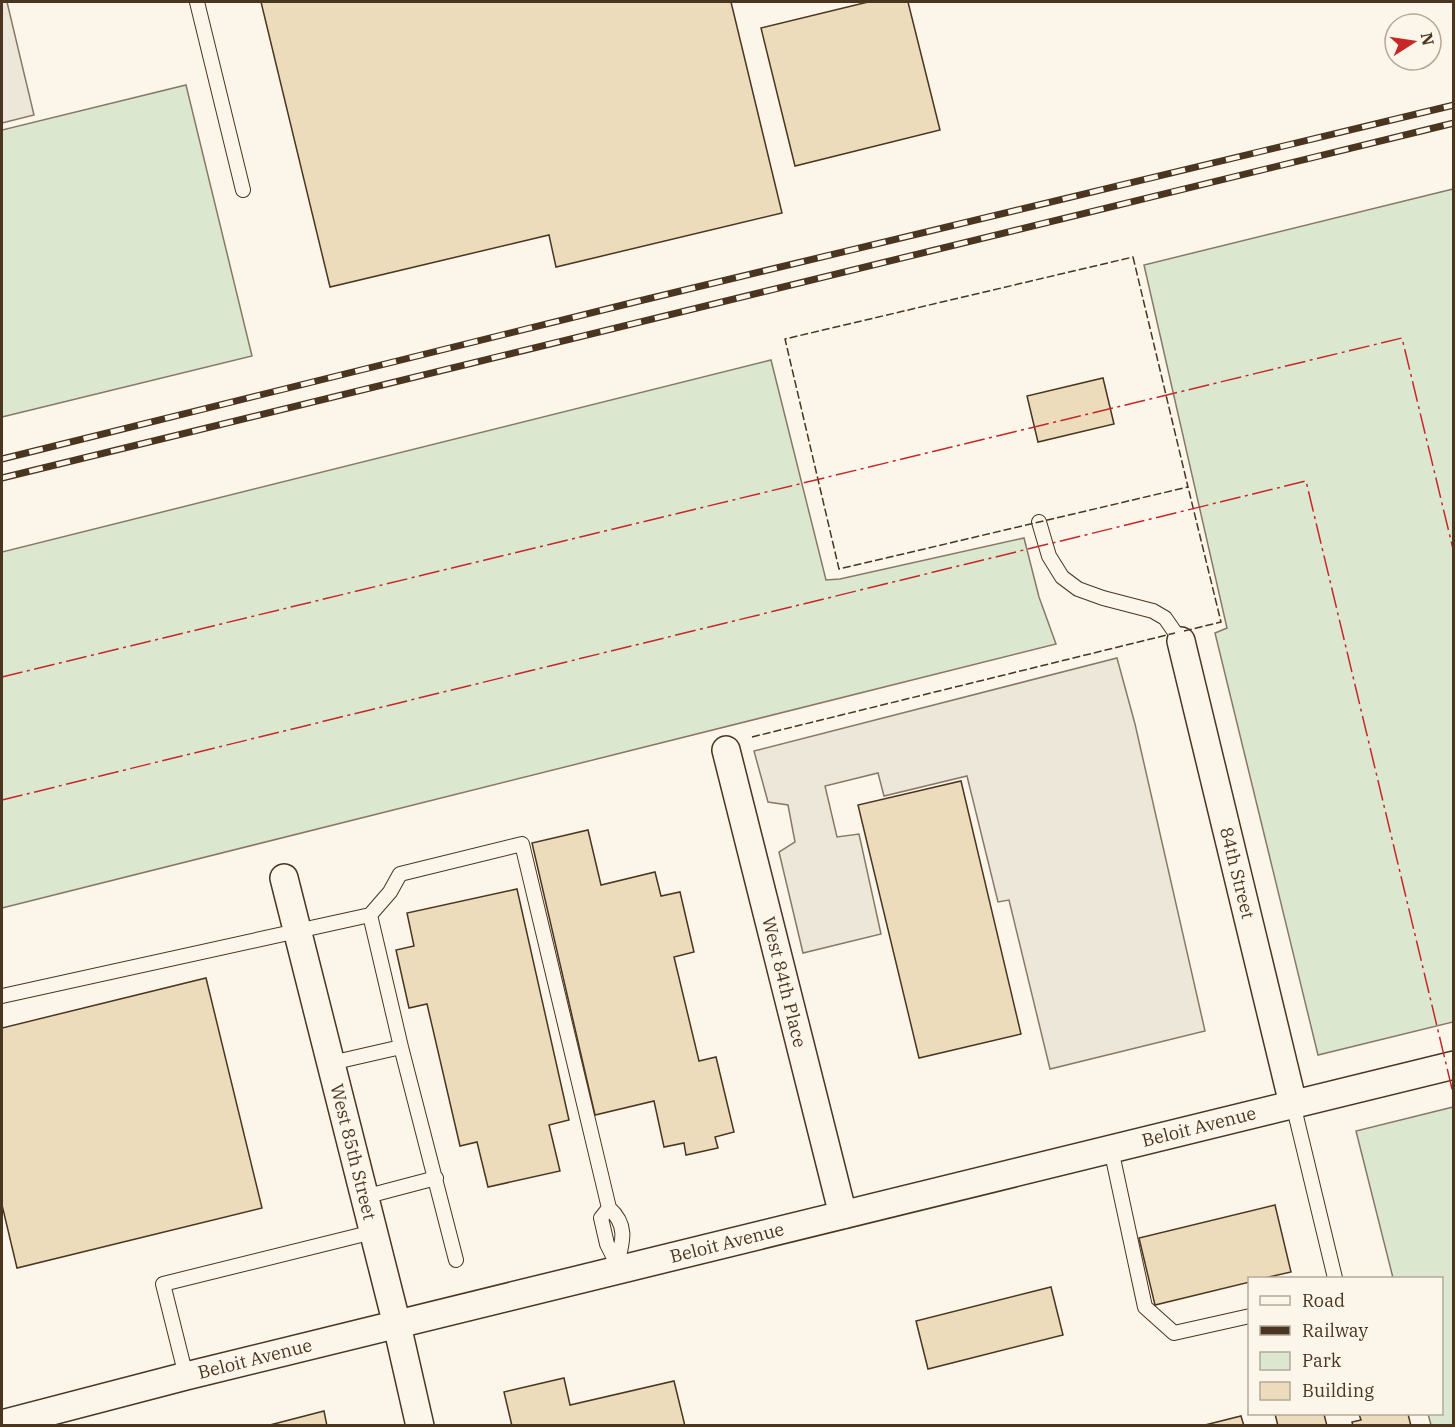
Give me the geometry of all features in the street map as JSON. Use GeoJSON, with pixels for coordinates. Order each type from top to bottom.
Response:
{"type":"FeatureCollection","features":[{"type":"Feature","properties":{"kind":"street","name":"84th Street"},"geometry":{"type":"LineString","coordinates":[[1181,641],[1293,1104]]}},
{"type":"Feature","properties":{"kind":"street","name":"West 84th Place"},"geometry":{"type":"LineString","coordinates":[[726,750],[843,1215]]}},
{"type":"Feature","properties":{"kind":"street","name":"West 85th Street"},"geometry":{"type":"LineString","coordinates":[[284,878],[397,1325],[420,1425]]}},
{"type":"Feature","properties":{"kind":"street","name":"Beloit Avenue"},"geometry":{"type":"LineString","coordinates":[[2,1424],[618,1267],[843,1215],[1454,1065]]}},
{"type":"Feature","properties":{"kind":"lane"},"geometry":{"type":"LineString","coordinates":[[197,2],[243,190]]}},
{"type":"Feature","properties":{"kind":"lane"},"geometry":{"type":"LineString","coordinates":[[1039,522],[1049,556],[1062,577],[1078,589],[1153,611],[1165,618],[1181,641]]}},
{"type":"Feature","properties":{"kind":"lane"},"geometry":{"type":"LineString","coordinates":[[2,996],[370,915],[390,892],[400,874],[522,844],[609,1208],[619,1217],[624,1238],[618,1267]]}},
{"type":"Feature","properties":{"kind":"lane"},"geometry":{"type":"LineString","coordinates":[[370,915],[401,1047],[456,1260]]}},
{"type":"Feature","properties":{"kind":"lane"},"geometry":{"type":"LineString","coordinates":[[331,1063],[401,1047]]}},
{"type":"Feature","properties":{"kind":"lane"},"geometry":{"type":"LineString","coordinates":[[1293,1104],[1335,1277]]}},
{"type":"Feature","properties":{"kind":"lane"},"geometry":{"type":"LineString","coordinates":[[1111,1149],[1145,1307],[1174,1333],[1248,1316]]}},
{"type":"Feature","properties":{"kind":"lane"},"geometry":{"type":"LineString","coordinates":[[364,1197],[436,1178]]}},
{"type":"Feature","properties":{"kind":"lane"},"geometry":{"type":"LineString","coordinates":[[186,1376],[163,1284],[373,1232]]}},
{"type":"Feature","properties":{"kind":"green space"},"geometry":{"type":"Polygon","coordinates":[[[186,85],[252,356],[2,417],[2,130],[186,85]]]}},
{"type":"Feature","properties":{"kind":"green space"},"geometry":{"type":"Polygon","coordinates":[[[1453,189],[1453,1022],[1318,1055],[1215,633],[1227,628],[1144,265],[1453,189]]]}},
{"type":"Feature","properties":{"kind":"green space"},"geometry":{"type":"Polygon","coordinates":[[[771,360],[826,580],[840,579],[1024,538],[1039,597],[1056,644],[2,908],[2,552],[771,360]]]}},
{"type":"Feature","properties":{"kind":"green space"},"geometry":{"type":"Polygon","coordinates":[[[1453,1107],[1453,1425],[1431,1425],[1428,1415],[1443,1415],[1443,1277],[1393,1277],[1356,1131],[1453,1107]]]}},
{"type":"Feature","properties":{"kind":"shaded area"},"geometry":{"type":"Polygon","coordinates":[[[2,2],[7,2],[34,115],[2,123],[2,2]]]}},
{"type":"Feature","properties":{"kind":"shaded area"},"geometry":{"type":"Polygon","coordinates":[[[1117,658],[1135,724],[1205,1031],[1050,1069],[1009,900],[998,902],[967,776],[884,796],[878,773],[825,786],[837,837],[859,834],[881,934],[803,953],[779,852],[795,842],[788,805],[768,802],[754,751],[1117,658]]]}},
{"type":"Feature","properties":{"kind":"building"},"geometry":{"type":"Polygon","coordinates":[[[261,2],[731,2],[782,213],[556,267],[549,235],[330,287],[261,2]]]}},
{"type":"Feature","properties":{"kind":"building"},"geometry":{"type":"Polygon","coordinates":[[[868,2],[908,2],[940,130],[795,166],[761,28],[868,2]]]}},
{"type":"Feature","properties":{"kind":"building"},"geometry":{"type":"Polygon","coordinates":[[[1103,378],[1114,424],[1038,442],[1027,396],[1103,378]]]}},
{"type":"Feature","properties":{"kind":"building"},"geometry":{"type":"Polygon","coordinates":[[[961,781],[1021,1034],[919,1058],[858,805],[961,781]]]}},
{"type":"Feature","properties":{"kind":"building"},"geometry":{"type":"Polygon","coordinates":[[[588,830],[601,885],[655,872],[661,896],[680,892],[694,952],[674,957],[699,1061],[716,1057],[734,1132],[715,1137],[718,1148],[686,1155],[684,1143],[664,1147],[654,1101],[595,1115],[532,843],[588,830]]]}},
{"type":"Feature","properties":{"kind":"building"},"geometry":{"type":"Polygon","coordinates":[[[517,889],[569,1120],[549,1125],[560,1171],[488,1187],[477,1142],[460,1146],[427,1004],[409,1008],[396,950],[414,946],[407,913],[517,889]]]}},
{"type":"Feature","properties":{"kind":"building"},"geometry":{"type":"Polygon","coordinates":[[[206,978],[262,1208],[17,1268],[2,1205],[2,1028],[206,978]]]}},
{"type":"Feature","properties":{"kind":"building"},"geometry":{"type":"Polygon","coordinates":[[[1275,1205],[1291,1272],[1269,1277],[1248,1277],[1248,1282],[1155,1305],[1139,1238],[1275,1205]]]}},
{"type":"Feature","properties":{"kind":"building"},"geometry":{"type":"Polygon","coordinates":[[[1051,1287],[1063,1335],[928,1369],[916,1321],[1051,1287]]]}},
{"type":"Feature","properties":{"kind":"building"},"geometry":{"type":"Polygon","coordinates":[[[564,1378],[570,1405],[674,1381],[685,1426],[512,1426],[504,1392],[564,1378]]]}},
{"type":"Feature","properties":{"kind":"building"},"geometry":{"type":"Polygon","coordinates":[[[324,1411],[327,1426],[266,1426],[324,1411]]]}},
{"type":"Feature","properties":{"kind":"building"},"geometry":{"type":"Polygon","coordinates":[[[1275,1415],[1324,1415],[1327,1426],[1278,1426],[1275,1415]]]}},
{"type":"Feature","properties":{"kind":"building"},"geometry":{"type":"Polygon","coordinates":[[[1359,1415],[1408,1415],[1411,1426],[1353,1426],[1352,1422],[1361,1420],[1359,1415]]]}},
{"type":"Feature","properties":{"kind":"building"},"geometry":{"type":"Polygon","coordinates":[[[1241,1416],[1244,1426],[1201,1426],[1241,1416]]]}},
{"type":"Feature","properties":{"kind":"railway"},"geometry":{"type":"LineString","coordinates":[[2,459],[639,301],[1454,105]]}},
{"type":"Feature","properties":{"kind":"railway"},"geometry":{"type":"LineString","coordinates":[[2,478],[1454,123]]}},
{"type":"Feature","properties":{"kind":"fence"},"geometry":{"type":"LineString","coordinates":[[1133,257],[1188,487],[839,569],[785,339],[1133,257]]}},
{"type":"Feature","properties":{"kind":"fence"},"geometry":{"type":"LineString","coordinates":[[1184,631],[1221,622],[1188,487]]}},
{"type":"Feature","properties":{"kind":"fence"},"geometry":{"type":"LineString","coordinates":[[752,737],[1175,633]]}},
{"type":"Feature","properties":{"kind":"power"},"geometry":{"type":"LineString","coordinates":[[2,677],[1402,338],[1454,553]]}},
{"type":"Feature","properties":{"kind":"power"},"geometry":{"type":"LineString","coordinates":[[2,800],[1306,481],[1454,1097]]}}]}
